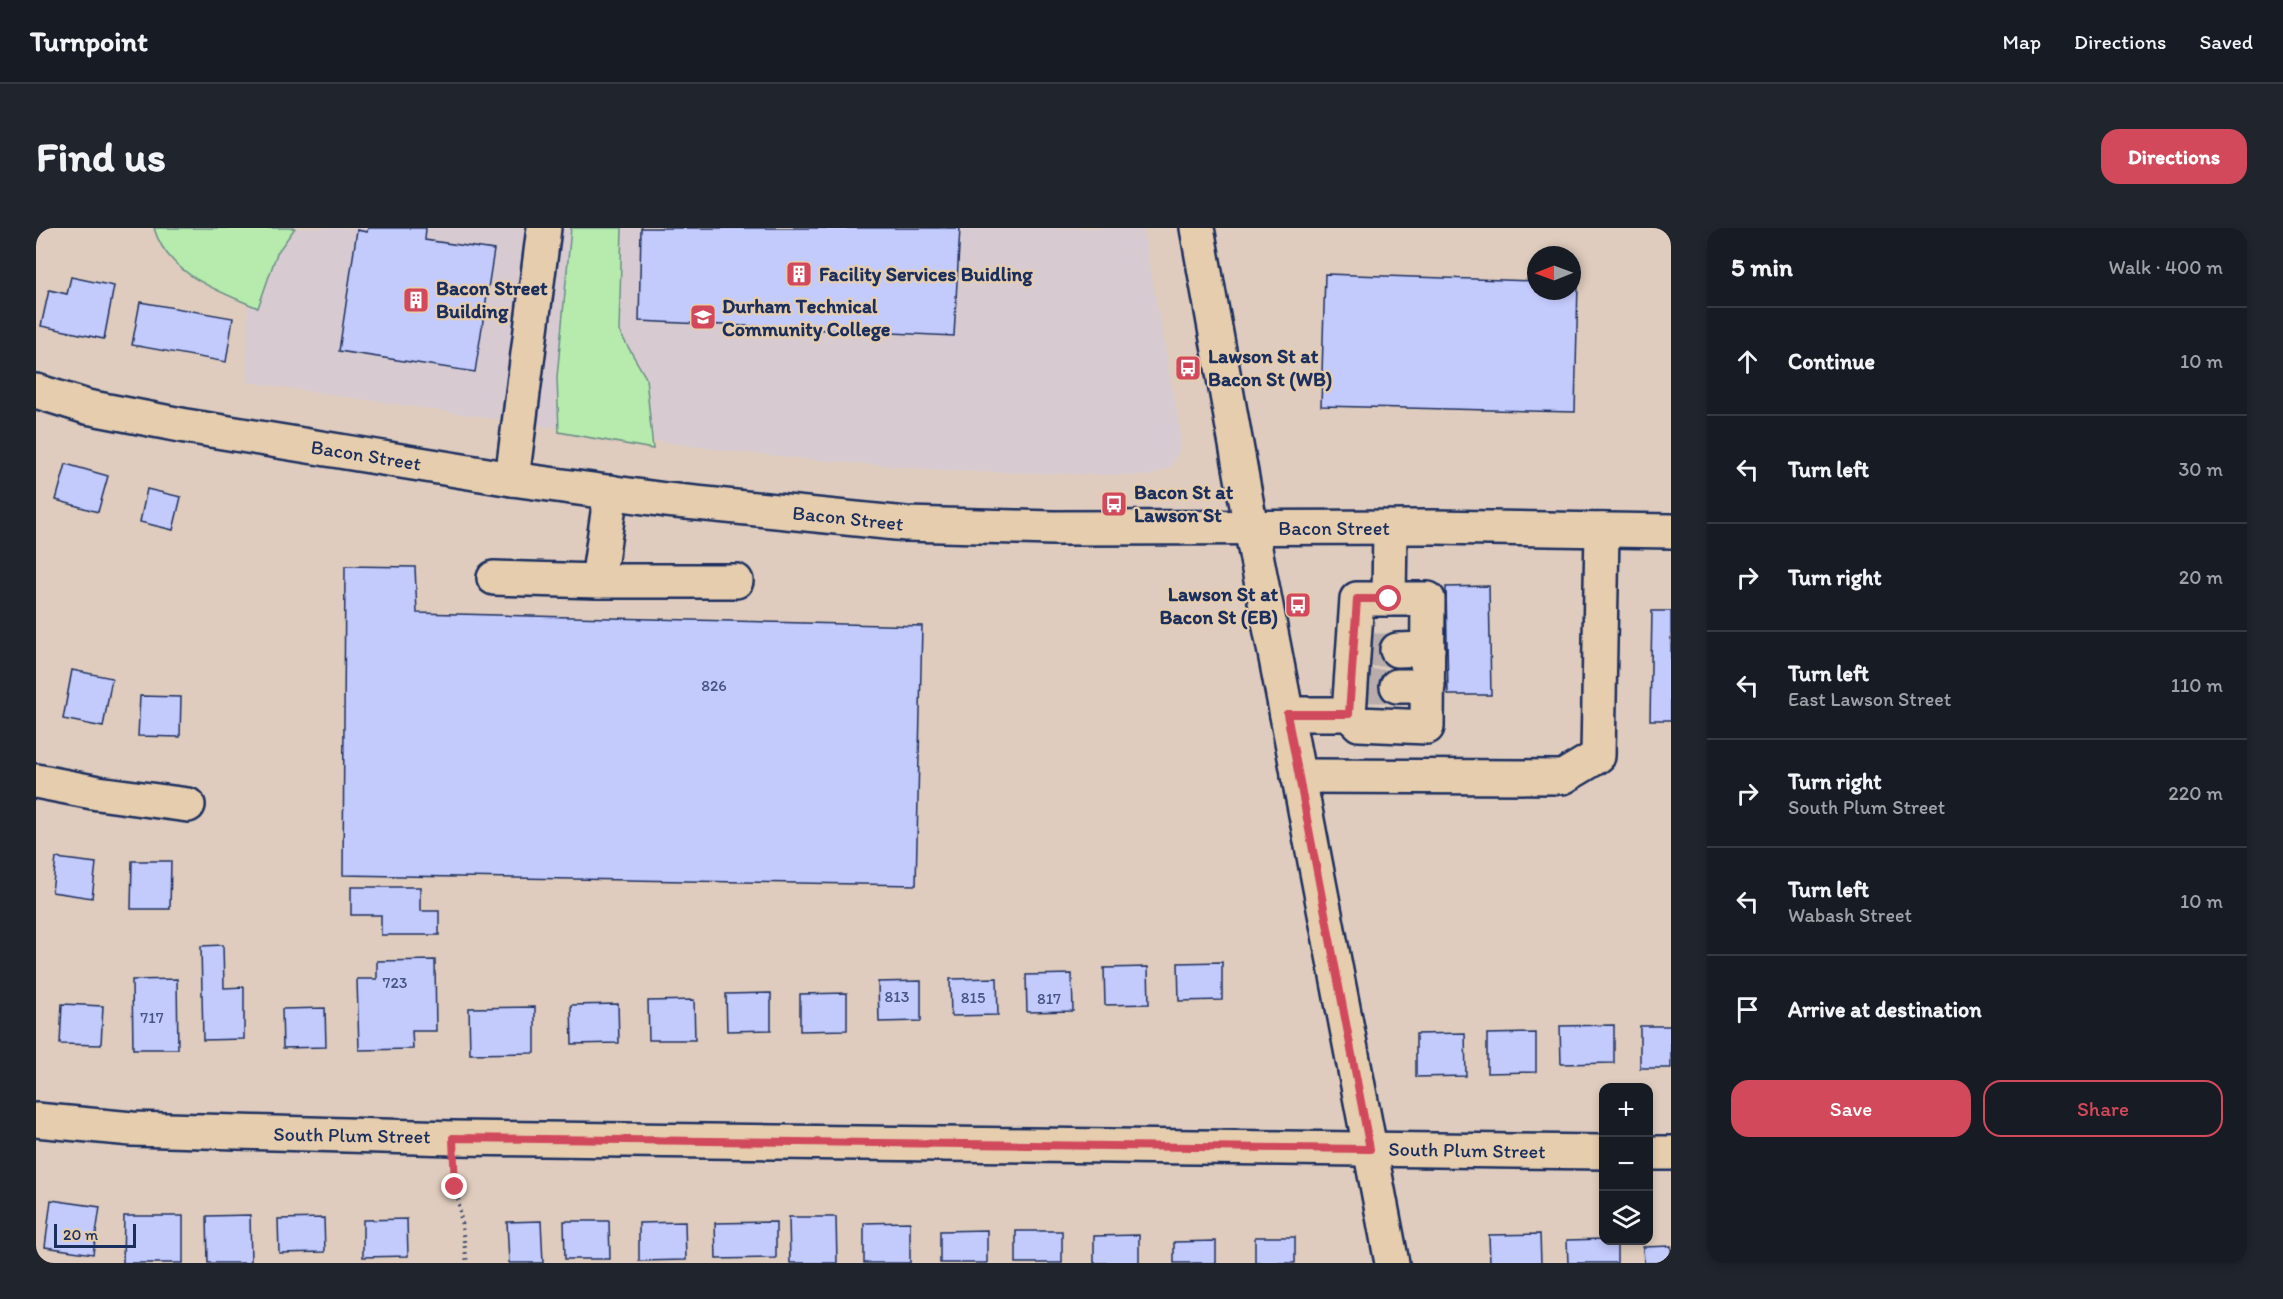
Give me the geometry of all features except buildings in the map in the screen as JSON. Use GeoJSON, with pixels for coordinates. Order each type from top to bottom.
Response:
{"type":"FeatureCollection","features":[{"type":"Feature","properties":{"kind":"street"},"geometry":{"type":"LineString","coordinates":[[512,479],[544,228]]}},
{"type":"Feature","properties":{"kind":"street"},"geometry":{"type":"LineString","coordinates":[[1197,228],[1251,528],[1392,1263]]}},
{"type":"Feature","properties":{"kind":"street","name":"Bacon Street"},"geometry":{"type":"LineString","coordinates":[[36,391],[87,407],[186,426],[512,479],[666,500],[906,524],[1053,528],[1671,531]]}},
{"type":"Feature","properties":{"kind":"street"},"geometry":{"type":"LineString","coordinates":[[598,581],[611,492]]}},
{"type":"Feature","properties":{"kind":"street"},"geometry":{"type":"LineString","coordinates":[[1389,599],[1390,528]]}},
{"type":"Feature","properties":{"kind":"street"},"geometry":{"type":"LineString","coordinates":[[1298,776],[1563,777],[1598,756],[1602,530]]}},
{"type":"Feature","properties":{"kind":"street"},"geometry":{"type":"LineString","coordinates":[[494,578],[736,581]]}},
{"type":"Feature","properties":{"kind":"street"},"geometry":{"type":"LineString","coordinates":[[1378,691],[1386,650],[1357,599],[1428,599],[1386,650],[1378,691]]}},
{"type":"Feature","properties":{"kind":"street"},"geometry":{"type":"LineString","coordinates":[[1287,714],[1378,691]]}},
{"type":"Feature","properties":{"kind":"street"},"geometry":{"type":"LineString","coordinates":[[36,781],[128,798],[188,805]]}},
{"type":"Feature","properties":{"kind":"street","name":"South Plum Street"},"geometry":{"type":"LineString","coordinates":[[36,1120],[132,1130],[453,1138],[1599,1152]]}},
{"type":"Feature","properties":{"kind":"street"},"geometry":{"type":"LineString","coordinates":[[1653,1153],[1671,1153]]}},
{"type":"Feature","properties":{"kind":"path"},"geometry":{"type":"LineString","coordinates":[[453,1138],[455,1187],[467,1263]]}},
{"type":"Feature","properties":{"kind":"shaded area","name":"Durham Technical Community College"},"geometry":{"type":"Polygon","coordinates":[[[249,228],[1143,228],[1181,436],[1180,449],[1171,467],[1151,476],[951,471],[737,452],[542,426],[247,382],[249,228]]]}},
{"type":"Feature","properties":{"kind":"green space"},"geometry":{"type":"Polygon","coordinates":[[[154,228],[295,228],[277,253],[258,308],[211,287],[182,269],[170,258],[154,228]]]}},
{"type":"Feature","properties":{"kind":"green space"},"geometry":{"type":"Polygon","coordinates":[[[571,228],[622,228],[619,331],[646,378],[653,449],[559,432],[557,377],[571,228]]]}},
{"type":"Feature","properties":{"kind":"tunnel"},"geometry":{"type":"LineString","coordinates":[[1367,650],[1397,650]]}},
{"type":"Feature","properties":{"kind":"tunnel"},"geometry":{"type":"LineString","coordinates":[[1366,686],[1397,686]]}},
{"type":"Feature","properties":{"kind":"place","name":"Facility Services Buidling"},"geometry":{"type":"Point","coordinates":[799,274]}},
{"type":"Feature","properties":{"kind":"place","name":"Bacon Street Building"},"geometry":{"type":"Point","coordinates":[416,300]}},
{"type":"Feature","properties":{"kind":"place","name":"Durham Technical Community College"},"geometry":{"type":"Point","coordinates":[703,317]}},
{"type":"Feature","properties":{"kind":"place","name":"Lawson St at Bacon St (WB)"},"geometry":{"type":"Point","coordinates":[1188,368]}},
{"type":"Feature","properties":{"kind":"place","name":"Bacon St at Lawson St"},"geometry":{"type":"Point","coordinates":[1114,504]}},
{"type":"Feature","properties":{"kind":"place","name":"Lawson St at Bacon St (EB)"},"geometry":{"type":"Point","coordinates":[1298,605]}},
{"type":"Feature","properties":{"kind":"route"},"geometry":{"type":"LineString","coordinates":[[455,1187],[453,1138],[1370,1149],[1287,714],[1349,714],[1357,599],[1389,599]]}}]}
